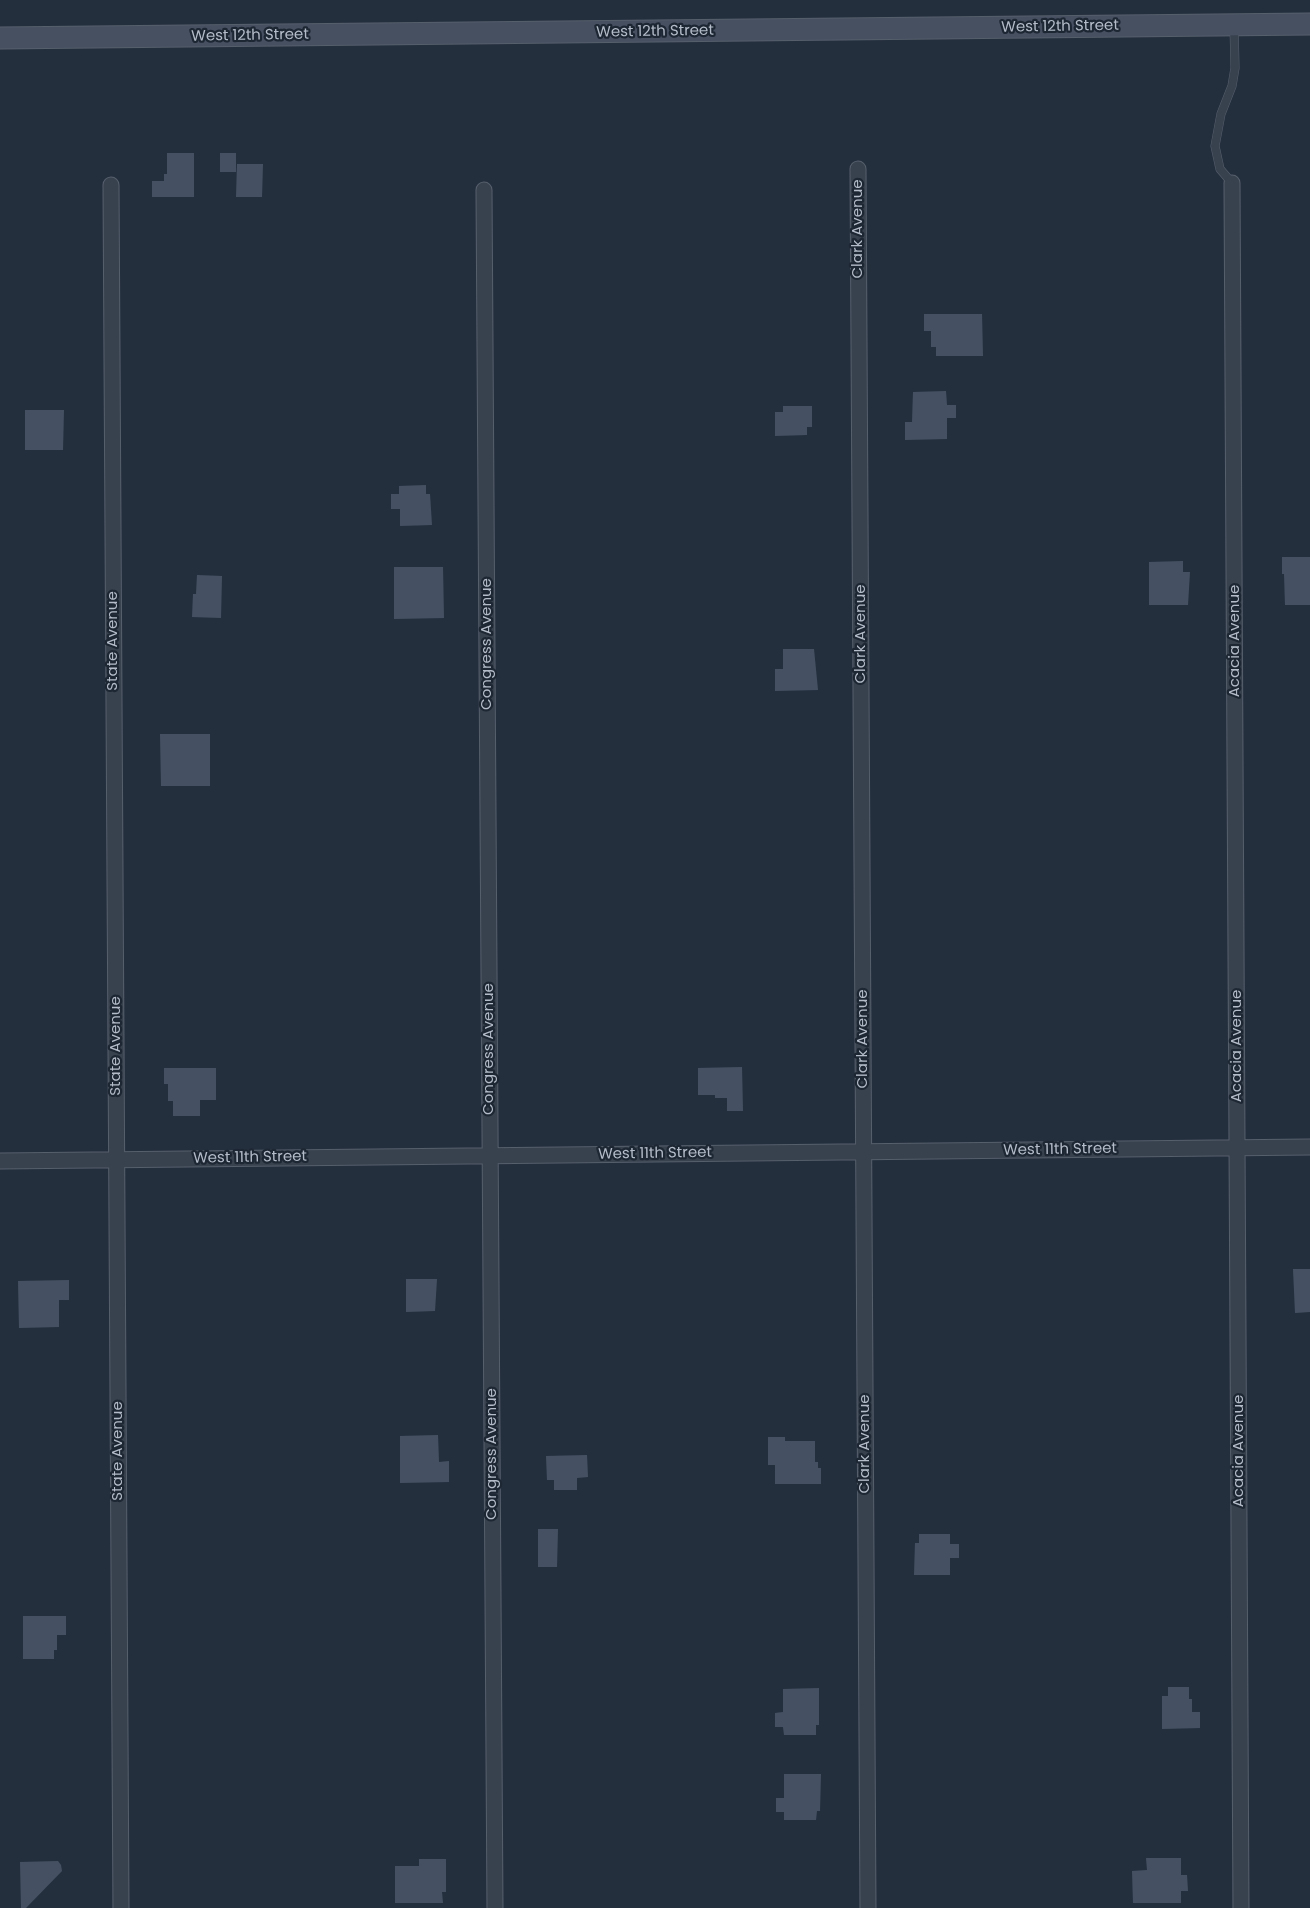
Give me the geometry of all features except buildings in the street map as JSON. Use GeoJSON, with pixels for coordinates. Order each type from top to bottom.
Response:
{"type":"FeatureCollection","features":[{"type":"Feature","properties":{"kind":"street","name":"West 12th Street"},"geometry":{"type":"LineString","coordinates":[[0,38],[1310,24]]}},
{"type":"Feature","properties":{"kind":"street","name":"Clark Avenue"},"geometry":{"type":"LineString","coordinates":[[858,169],[868,1908]]}},
{"type":"Feature","properties":{"kind":"street","name":"Acacia Avenue"},"geometry":{"type":"LineString","coordinates":[[1232,183],[1241,1908]]}},
{"type":"Feature","properties":{"kind":"street","name":"State Avenue"},"geometry":{"type":"LineString","coordinates":[[111,184],[121,1908]]}},
{"type":"Feature","properties":{"kind":"street","name":"Congress Avenue"},"geometry":{"type":"LineString","coordinates":[[484,190],[494,1908]]}},
{"type":"Feature","properties":{"kind":"street","name":"West 11th Street"},"geometry":{"type":"LineString","coordinates":[[0,1161],[1310,1147]]}},
{"type":"Feature","properties":{"kind":"lane"},"geometry":{"type":"LineString","coordinates":[[1232,183],[1220,169],[1215,146],[1221,114],[1234,77],[1234,25]]}}]}
